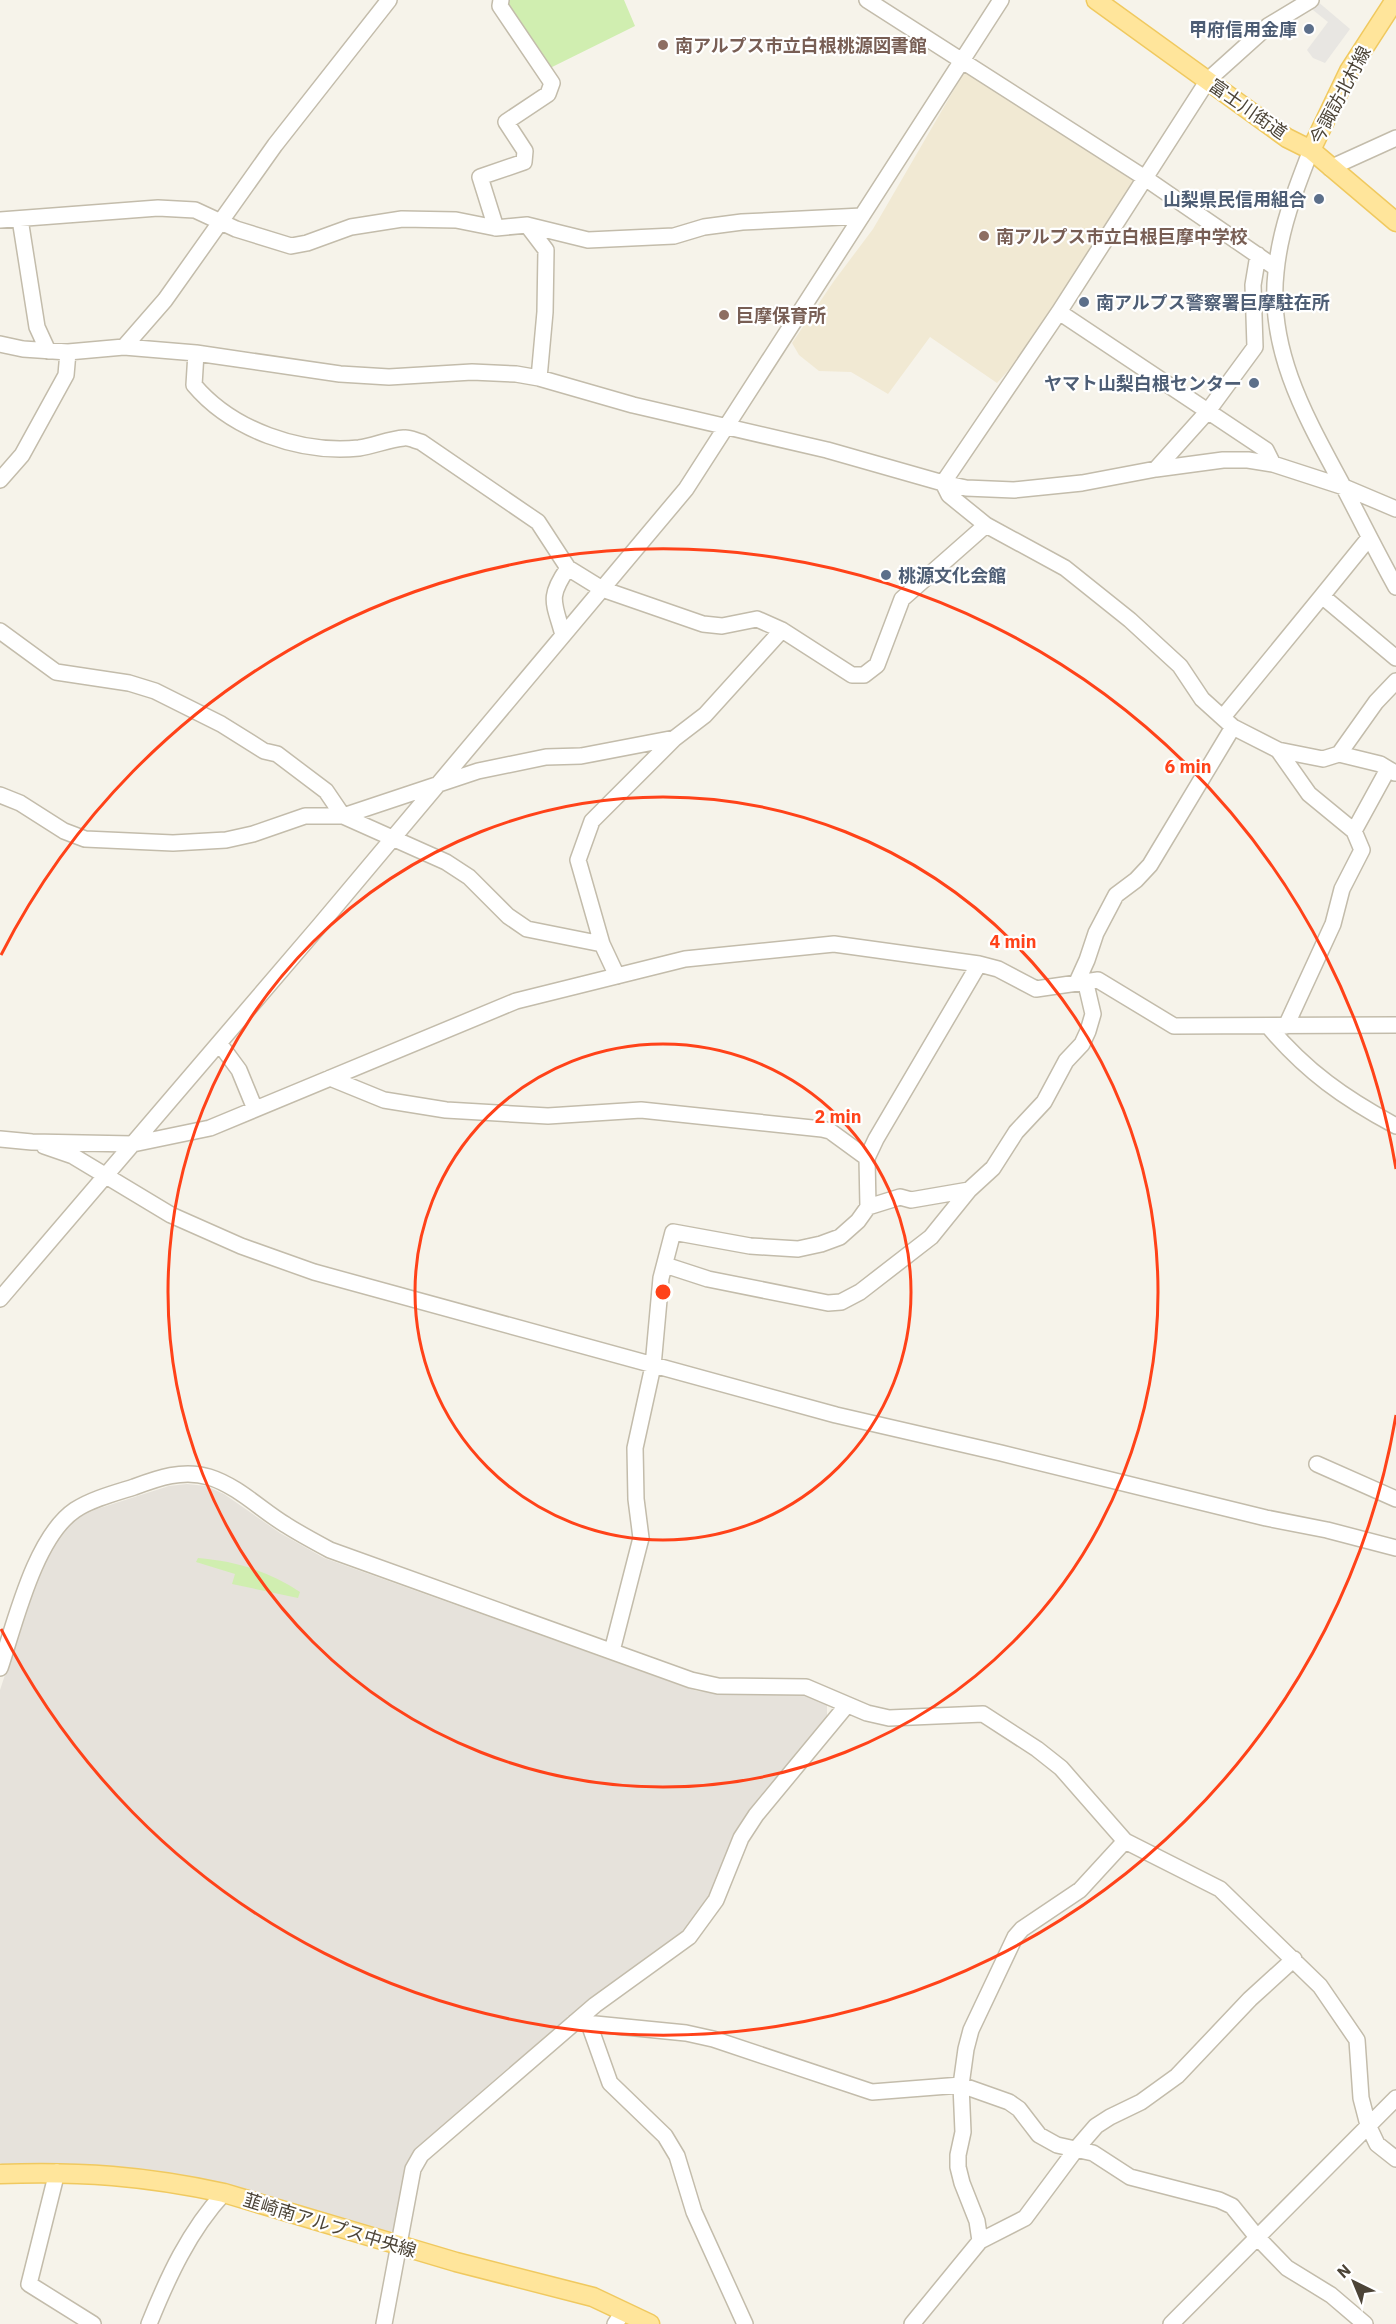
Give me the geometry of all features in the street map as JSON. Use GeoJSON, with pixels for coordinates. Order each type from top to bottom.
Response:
{"type":"FeatureCollection","features":[{"type":"Feature","properties":{"kind":"main road","name":"富士川街道"},"geometry":{"type":"LineString","coordinates":[[1096,0],[1287,138],[1311,150],[1396,222]]}},
{"type":"Feature","properties":{"kind":"main road","name":"今諏訪北村線"},"geometry":{"type":"LineString","coordinates":[[1311,150],[1349,71],[1395,0]]}},
{"type":"Feature","properties":{"kind":"main road","name":"今諏訪北村線"},"geometry":{"type":"LineString","coordinates":[[1311,150],[1396,17]]}},
{"type":"Feature","properties":{"kind":"main road","name":"韮崎南アルプス中央線"},"geometry":{"type":"LineString","coordinates":[[0,2174],[98,2173],[160,2181],[224,2193],[398,2246],[593,2297],[620,2317],[650,2324]]}},
{"type":"Feature","properties":{"kind":"street"},"geometry":{"type":"LineString","coordinates":[[124,347],[165,300],[309,100],[389,0]]}},
{"type":"Feature","properties":{"kind":"street"},"geometry":{"type":"LineString","coordinates":[[496,228],[480,177],[524,162],[525,151],[506,122],[548,94],[552,83],[500,6],[501,0]]}},
{"type":"Feature","properties":{"kind":"street"},"geometry":{"type":"LineString","coordinates":[[867,0],[1145,178],[1276,268]]}},
{"type":"Feature","properties":{"kind":"street"},"geometry":{"type":"LineString","coordinates":[[0,1299],[393,838],[686,489],[1001,0]]}},
{"type":"Feature","properties":{"kind":"street"},"geometry":{"type":"LineString","coordinates":[[943,483],[1059,312],[1208,80],[1268,26],[1311,0]]}},
{"type":"Feature","properties":{"kind":"street"},"geometry":{"type":"LineString","coordinates":[[1330,168],[1396,138]]}},
{"type":"Feature","properties":{"kind":"street"},"geometry":{"type":"LineString","coordinates":[[1311,150],[1287,211],[1276,268],[1276,311],[1281,348],[1288,375],[1309,423],[1396,587]]}},
{"type":"Feature","properties":{"kind":"street"},"geometry":{"type":"LineString","coordinates":[[0,220],[158,208],[195,210],[265,239],[291,246],[307,243],[351,227],[402,219],[456,220],[496,228],[527,225],[588,240],[674,236],[704,227],[742,222],[862,216]]}},
{"type":"Feature","properties":{"kind":"street"},"geometry":{"type":"LineString","coordinates":[[20,219],[37,327],[48,351]]}},
{"type":"Feature","properties":{"kind":"street"},"geometry":{"type":"LineString","coordinates":[[527,225],[546,250],[545,312],[539,378]]}},
{"type":"Feature","properties":{"kind":"street"},"geometry":{"type":"LineString","coordinates":[[1156,469],[1208,411],[1255,347],[1253,285],[1258,255]]}},
{"type":"Feature","properties":{"kind":"street"},"geometry":{"type":"LineString","coordinates":[[1059,312],[1266,450],[1273,464]]}},
{"type":"Feature","properties":{"kind":"street"},"geometry":{"type":"LineString","coordinates":[[0,344],[23,349],[68,352],[124,347],[196,353],[340,374],[389,376],[494,372],[539,378],[633,405],[827,450],[966,488],[1014,490],[1082,483],[1156,469],[1222,460],[1273,464],[1344,487],[1396,509]]}},
{"type":"Feature","properties":{"kind":"street"},"geometry":{"type":"LineString","coordinates":[[0,480],[22,455],[66,375],[68,352]]}},
{"type":"Feature","properties":{"kind":"street"},"geometry":{"type":"LineString","coordinates":[[196,353],[194,385],[236,420],[271,437],[338,449],[377,445],[406,437],[421,442],[538,522],[568,568],[602,589],[703,624],[722,626],[757,619],[782,630],[852,675],[864,675],[877,665],[902,599],[986,525]]}},
{"type":"Feature","properties":{"kind":"street"},"geometry":{"type":"LineString","coordinates":[[943,483],[949,495],[986,525],[1065,568],[1130,620],[1180,666],[1202,699],[1228,722],[1278,750],[1323,759],[1339,754],[1380,764],[1392,772],[1354,831]]}},
{"type":"Feature","properties":{"kind":"street"},"geometry":{"type":"LineString","coordinates":[[665,1265],[708,1279],[828,1303],[841,1302],[860,1292],[931,1237],[969,1190],[993,1168],[1016,1132],[1044,1102],[1066,1061],[1082,1044],[1089,1031],[1093,1014],[1081,981],[1096,933],[1116,895],[1136,880],[1150,865],[1228,722],[1322,596],[1369,538]]}},
{"type":"Feature","properties":{"kind":"street"},"geometry":{"type":"LineString","coordinates":[[563,635],[554,599],[555,587],[568,568]]}},
{"type":"Feature","properties":{"kind":"street"},"geometry":{"type":"LineString","coordinates":[[1322,596],[1396,658]]}},
{"type":"Feature","properties":{"kind":"street"},"geometry":{"type":"LineString","coordinates":[[617,976],[602,944],[578,860],[592,821],[675,738],[705,715],[782,630]]}},
{"type":"Feature","properties":{"kind":"street"},"geometry":{"type":"LineString","coordinates":[[0,631],[56,672],[129,682],[211,719],[264,751],[277,754],[326,790],[343,816],[446,862],[469,877],[508,916],[527,929],[602,944]]}},
{"type":"Feature","properties":{"kind":"street"},"geometry":{"type":"LineString","coordinates":[[1339,754],[1376,702],[1396,681]]}},
{"type":"Feature","properties":{"kind":"street"},"geometry":{"type":"LineString","coordinates":[[0,795],[20,803],[64,831],[85,839],[172,843],[226,840],[253,834],[305,816],[343,816],[478,771],[546,757],[581,756],[675,738]]}},
{"type":"Feature","properties":{"kind":"street"},"geometry":{"type":"LineString","coordinates":[[1278,750],[1309,794],[1354,831],[1362,850],[1342,889],[1333,924],[1286,1026]]}},
{"type":"Feature","properties":{"kind":"street"},"geometry":{"type":"LineString","coordinates":[[0,1138],[32,1142],[133,1144],[210,1128],[516,1001],[685,959],[834,944],[980,964],[998,969],[1036,989],[1098,980],[1174,1026],[1396,1025]]}},
{"type":"Feature","properties":{"kind":"street"},"geometry":{"type":"LineString","coordinates":[[612,1651],[641,1538],[636,1499],[635,1448],[653,1366],[661,1278],[673,1232],[750,1246],[798,1249],[840,1237],[858,1221],[868,1207],[867,1158],[876,1139],[980,964]]}},
{"type":"Feature","properties":{"kind":"street"},"geometry":{"type":"LineString","coordinates":[[1268,1026],[1322,1080],[1365,1109],[1396,1126]]}},
{"type":"Feature","properties":{"kind":"street"},"geometry":{"type":"LineString","coordinates":[[219,1043],[239,1070],[255,1109]]}},
{"type":"Feature","properties":{"kind":"street"},"geometry":{"type":"LineString","coordinates":[[330,1078],[384,1100],[446,1110],[548,1116],[640,1110],[822,1129],[830,1131],[867,1158]]}},
{"type":"Feature","properties":{"kind":"street"},"geometry":{"type":"LineString","coordinates":[[32,1142],[73,1156],[171,1215],[241,1246],[314,1272],[836,1415],[1396,1548]]}},
{"type":"Feature","properties":{"kind":"street"},"geometry":{"type":"LineString","coordinates":[[868,1207],[900,1197],[911,1200],[940,1197],[969,1190]]}},
{"type":"Feature","properties":{"kind":"street"},"geometry":{"type":"LineString","coordinates":[[1317,1464],[1396,1499]]}},
{"type":"Feature","properties":{"kind":"street"},"geometry":{"type":"LineString","coordinates":[[0,1668],[30,1579],[44,1546],[56,1527],[75,1510],[93,1501],[164,1476],[188,1474],[208,1477],[225,1485],[287,1526],[330,1550],[691,1680],[727,1686],[806,1687],[867,1713],[889,1718],[983,1714],[1037,1749],[1061,1768],[1125,1841],[1220,1889],[1320,1986],[1357,2040],[1361,2098],[1368,2126],[1377,2144],[1396,2159]]}},
{"type":"Feature","properties":{"kind":"street"},"geometry":{"type":"LineString","coordinates":[[384,2324],[413,2169],[421,2155],[689,1937],[716,1900],[741,1838],[756,1815],[847,1705]]}},
{"type":"Feature","properties":{"kind":"street"},"geometry":{"type":"LineString","coordinates":[[980,2241],[977,2221],[958,2167],[963,2132],[961,2085],[971,2030],[1015,1937],[1022,1929],[1080,1890],[1125,1841]]}},
{"type":"Feature","properties":{"kind":"street"},"geometry":{"type":"LineString","coordinates":[[912,2324],[980,2241],[1025,2218],[1096,2126],[1110,2116],[1141,2102],[1177,2076],[1250,1999],[1294,1959]]}},
{"type":"Feature","properties":{"kind":"street"},"geometry":{"type":"LineString","coordinates":[[582,2023],[686,2033],[713,2039],[872,2092],[961,2085],[1009,2102],[1019,2109],[1039,2135],[1057,2145],[1093,2153],[1130,2177],[1220,2200],[1232,2206],[1257,2238],[1287,2268],[1331,2295],[1365,2324]]}},
{"type":"Feature","properties":{"kind":"street"},"geometry":{"type":"LineString","coordinates":[[582,2023],[610,2082],[665,2136],[677,2157],[694,2212],[745,2324]]}},
{"type":"Feature","properties":{"kind":"street"},"geometry":{"type":"LineString","coordinates":[[1171,2324],[1396,2098]]}},
{"type":"Feature","properties":{"kind":"street"},"geometry":{"type":"LineString","coordinates":[[57,2172],[29,2283],[93,2324]]}},
{"type":"Feature","properties":{"kind":"street"},"geometry":{"type":"LineString","coordinates":[[148,2324],[188,2240],[204,2214],[224,2193]]}},
{"type":"Feature","properties":{"kind":"shaded area"},"geometry":{"type":"Polygon","coordinates":[[[1317,1],[1350,29],[1325,63],[1313,58],[1307,50],[1328,22],[1308,6],[1317,1]]]}},
{"type":"Feature","properties":{"kind":"shaded area","name":"南アルプス市立白根巨摩中学校"},"geometry":{"type":"Polygon","coordinates":[[[966,69],[1136,180],[1034,342],[997,383],[930,337],[888,394],[851,372],[819,371],[799,355],[792,343],[873,229],[966,69]]]}},
{"type":"Feature","properties":{"kind":"shaded area"},"geometry":{"type":"Polygon","coordinates":[[[187,1484],[206,1486],[224,1494],[280,1533],[324,1558],[697,1691],[727,1694],[804,1693],[827,1705],[827,1718],[750,1811],[731,1841],[709,1898],[691,1925],[673,1942],[583,2005],[418,2151],[396,2227],[389,2234],[214,2184],[0,2163],[0,1690],[34,1587],[47,1556],[65,1528],[79,1517],[97,1509],[169,1486],[187,1484]]]}},
{"type":"Feature","properties":{"kind":"green space"},"geometry":{"type":"Polygon","coordinates":[[[501,0],[624,0],[635,26],[544,71],[501,0]]]}},
{"type":"Feature","properties":{"kind":"green space"},"geometry":{"type":"Polygon","coordinates":[[[198,1558],[225,1562],[264,1573],[300,1592],[298,1598],[232,1584],[235,1574],[196,1562],[198,1558]]]}},
{"type":"Feature","properties":{"kind":"place","name":"甲府信用金庫"},"geometry":{"type":"Point","coordinates":[1309,29]}},
{"type":"Feature","properties":{"kind":"place","name":"南アルプス市立白根桃源図書館"},"geometry":{"type":"Point","coordinates":[663,45]}},
{"type":"Feature","properties":{"kind":"place","name":"山梨県民信用組合"},"geometry":{"type":"Point","coordinates":[1319,199]}},
{"type":"Feature","properties":{"kind":"place","name":"南アルプス市立白根巨摩中学校"},"geometry":{"type":"Point","coordinates":[984,236]}},
{"type":"Feature","properties":{"kind":"place","name":"南アルプス警察署巨摩駐在所"},"geometry":{"type":"Point","coordinates":[1084,302]}},
{"type":"Feature","properties":{"kind":"place","name":"巨摩保育所"},"geometry":{"type":"Point","coordinates":[724,315]}},
{"type":"Feature","properties":{"kind":"place","name":"ヤマト山梨白根センター"},"geometry":{"type":"Point","coordinates":[1254,383]}},
{"type":"Feature","properties":{"kind":"place","name":"桃源文化会館"},"geometry":{"type":"Point","coordinates":[886,575]}}]}
